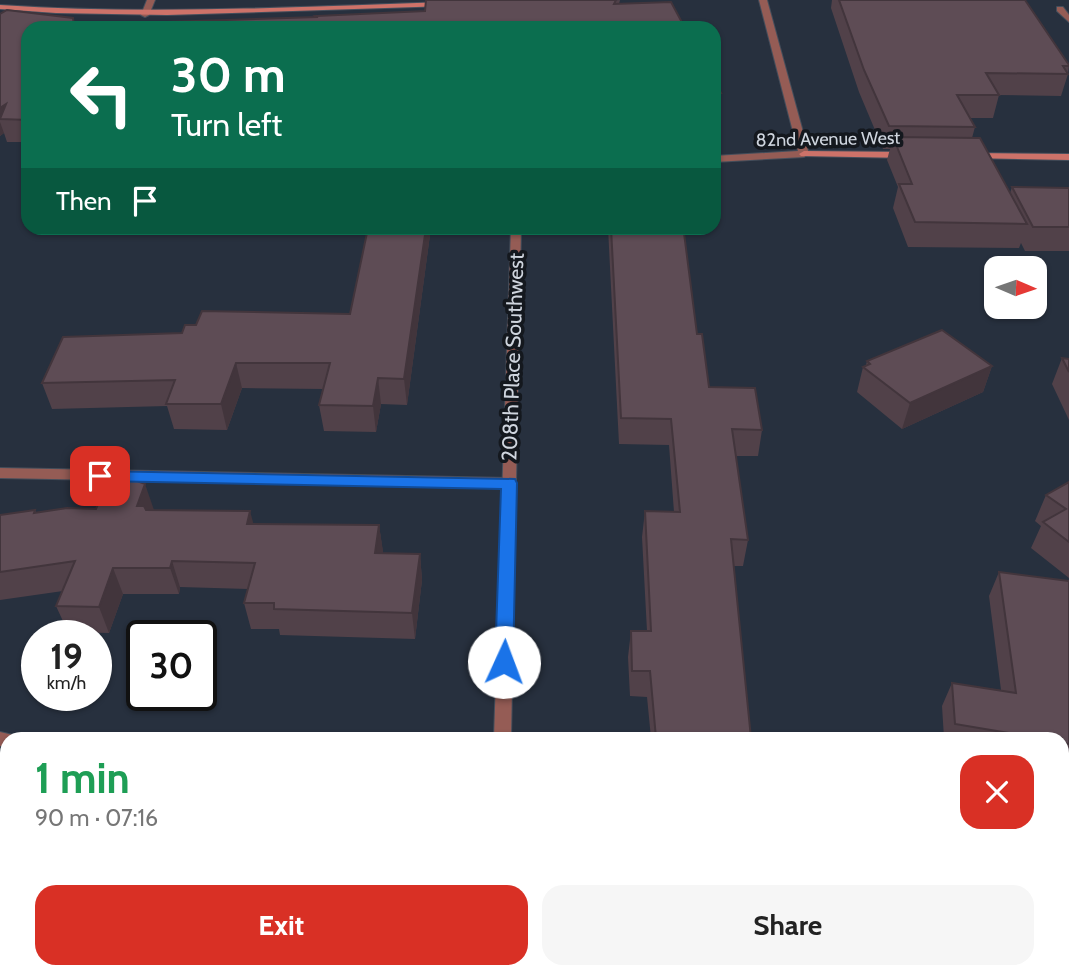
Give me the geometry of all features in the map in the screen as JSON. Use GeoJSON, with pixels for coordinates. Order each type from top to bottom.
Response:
{"type":"FeatureCollection","features":[{"type":"Feature","properties":{"kind":"street"},"geometry":{"type":"LineString","coordinates":[[145,15],[151,0]]}},
{"type":"Feature","properties":{"kind":"street"},"geometry":{"type":"LineString","coordinates":[[763,0],[804,154]]}},
{"type":"Feature","properties":{"kind":"street"},"geometry":{"type":"LineString","coordinates":[[0,6],[66,13],[145,15],[461,3]]}},
{"type":"Feature","properties":{"kind":"street"},"geometry":{"type":"LineString","coordinates":[[1060,9],[1069,20]]}},
{"type":"Feature","properties":{"kind":"street","name":"82nd Avenue West"},"geometry":{"type":"LineString","coordinates":[[721,159],[804,154],[915,155]]}},
{"type":"Feature","properties":{"kind":"street"},"geometry":{"type":"LineString","coordinates":[[957,156],[1069,157]]}},
{"type":"Feature","properties":{"kind":"street","name":"208th Place Southwest"},"geometry":{"type":"LineString","coordinates":[[502,732],[516,235]]}},
{"type":"Feature","properties":{"kind":"street"},"geometry":{"type":"LineString","coordinates":[[0,473],[509,483]]}},
{"type":"Feature","properties":{"kind":"building"},"geometry":{"type":"Polygon","coordinates":[[[426,0],[616,0],[614,4],[671,2],[681,21],[196,21],[425,11],[426,0]]]}},
{"type":"Feature","properties":{"kind":"building"},"geometry":{"type":"Polygon","coordinates":[[[839,0],[1025,0],[1069,65],[1063,66],[1068,74],[986,73],[999,95],[957,95],[975,127],[889,126],[864,70],[839,0]]]}},
{"type":"Feature","properties":{"kind":"building"},"geometry":{"type":"Polygon","coordinates":[[[7,10],[73,18],[73,21],[21,21],[21,120],[0,119],[6,104],[0,108],[0,14],[7,10]]]}},
{"type":"Feature","properties":{"kind":"building"},"geometry":{"type":"Polygon","coordinates":[[[893,137],[980,138],[1027,224],[915,222],[899,184],[912,184],[893,137]]]}},
{"type":"Feature","properties":{"kind":"building"},"geometry":{"type":"Polygon","coordinates":[[[1012,187],[1069,188],[1069,227],[1033,227],[1012,187]]]}},
{"type":"Feature","properties":{"kind":"building"},"geometry":{"type":"Polygon","coordinates":[[[367,235],[425,235],[404,379],[378,378],[373,406],[319,405],[330,363],[236,363],[221,404],[166,404],[175,380],[42,383],[63,337],[182,333],[185,325],[196,325],[202,311],[350,314],[367,235]]]}},
{"type":"Feature","properties":{"kind":"building"},"geometry":{"type":"Polygon","coordinates":[[[611,235],[684,235],[697,334],[702,334],[709,387],[755,388],[762,430],[732,429],[748,540],[731,539],[750,732],[655,732],[650,671],[632,671],[631,631],[651,631],[645,511],[680,512],[671,419],[621,418],[611,235]]]}},
{"type":"Feature","properties":{"kind":"building"},"geometry":{"type":"Polygon","coordinates":[[[942,330],[992,366],[910,403],[863,367],[870,364],[867,361],[942,330]]]}},
{"type":"Feature","properties":{"kind":"building"},"geometry":{"type":"Polygon","coordinates":[[[1062,358],[1069,359],[1069,372],[1062,358]]]}},
{"type":"Feature","properties":{"kind":"building"},"geometry":{"type":"Polygon","coordinates":[[[112,471],[145,484],[137,506],[144,506],[146,510],[250,511],[247,524],[379,525],[375,553],[420,554],[412,613],[274,609],[274,603],[244,603],[255,563],[172,561],[170,568],[113,568],[99,607],[56,606],[75,561],[0,572],[0,515],[67,508],[96,509],[112,471]]]}},
{"type":"Feature","properties":{"kind":"building"},"geometry":{"type":"Polygon","coordinates":[[[1069,482],[1069,542],[1043,522],[1066,509],[1046,495],[1069,482]]]}},
{"type":"Feature","properties":{"kind":"building"},"geometry":{"type":"Polygon","coordinates":[[[999,572],[1069,581],[1069,732],[1002,732],[955,724],[952,683],[1016,693],[999,572]]]}},
{"type":"Feature","properties":{"kind":"route"},"geometry":{"type":"LineString","coordinates":[[100,476],[509,483],[504,662]]}}]}
